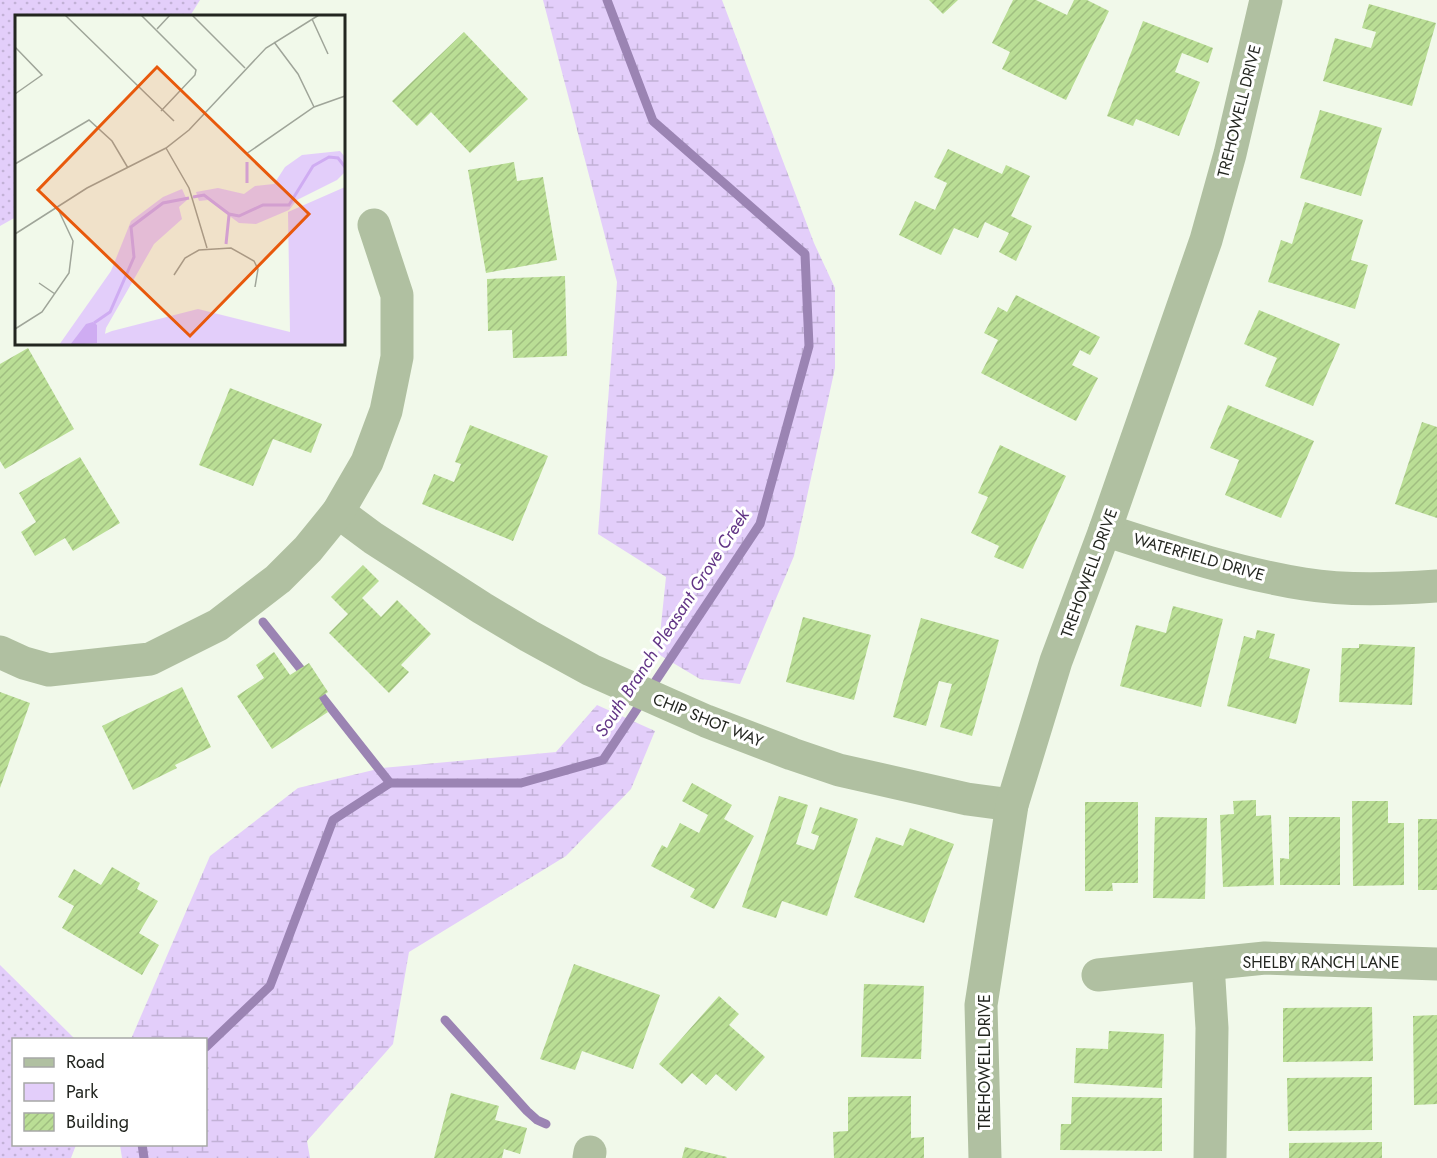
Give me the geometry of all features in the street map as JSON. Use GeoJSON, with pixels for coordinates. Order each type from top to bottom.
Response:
{"type":"FeatureCollection","features":[{"type":"Feature","properties":{"kind":"street","name":"TREHOWELL DRIVE"},"geometry":{"type":"LineString","coordinates":[[985,1158],[981,1005],[1012,805],[1056,661],[1105,530],[1206,240],[1230,154],[1262,1]]}},
{"type":"Feature","properties":{"kind":"street"},"geometry":{"type":"LineString","coordinates":[[0,652],[24,663],[49,670],[150,659],[218,625],[278,579],[308,549],[338,512],[367,462],[386,411],[397,357],[397,296],[374,225]]}},
{"type":"Feature","properties":{"kind":"street","name":"CHIP SHOT WAY"},"geometry":{"type":"LineString","coordinates":[[338,512],[373,538],[482,608],[591,670],[706,721],[839,770],[967,799],[1012,805]]}},
{"type":"Feature","properties":{"kind":"street","name":"WATERFIELD DRIVE"},"geometry":{"type":"LineString","coordinates":[[1105,530],[1222,567],[1305,584],[1355,589],[1437,586]]}},
{"type":"Feature","properties":{"kind":"street","name":"SHELBY RANCH LANE"},"geometry":{"type":"LineString","coordinates":[[1098,975],[1265,958],[1437,964]]}},
{"type":"Feature","properties":{"kind":"street"},"geometry":{"type":"LineString","coordinates":[[1208,964],[1212,1028],[1210,1158]]}},
{"type":"Feature","properties":{"kind":"green space"},"geometry":{"type":"Polygon","coordinates":[[[0,0],[200,0],[191,15],[15,15],[15,218],[0,226],[0,0]]]}},
{"type":"Feature","properties":{"kind":"green space"},"geometry":{"type":"Polygon","coordinates":[[[543,0],[722,0],[814,243],[835,288],[835,368],[794,556],[740,684],[700,679],[658,654],[666,577],[598,534],[617,282],[543,0]]]}},
{"type":"Feature","properties":{"kind":"green space"},"geometry":{"type":"Polygon","coordinates":[[[597,705],[655,731],[631,789],[566,856],[409,952],[393,1044],[307,1141],[310,1158],[122,1158],[120,1146],[207,1146],[207,1038],[131,1038],[210,856],[298,788],[382,768],[556,752],[597,705]]]}},
{"type":"Feature","properties":{"kind":"green space"},"geometry":{"type":"Polygon","coordinates":[[[0,965],[74,1038],[12,1038],[12,1146],[76,1146],[71,1158],[0,1158],[0,965]]]}},
{"type":"Feature","properties":{"kind":"building"},"geometry":{"type":"Polygon","coordinates":[[[929,0],[958,0],[943,14],[929,0]]]}},
{"type":"Feature","properties":{"kind":"building"},"geometry":{"type":"Polygon","coordinates":[[[1013,0],[1036,0],[1067,15],[1074,0],[1087,0],[1109,11],[1066,100],[1002,69],[1010,52],[992,43],[1013,0]]]}},
{"type":"Feature","properties":{"kind":"building"},"geometry":{"type":"Polygon","coordinates":[[[1369,4],[1436,23],[1412,106],[1323,81],[1335,38],[1371,48],[1376,32],[1362,28],[1369,4]]]}},
{"type":"Feature","properties":{"kind":"building"},"geometry":{"type":"Polygon","coordinates":[[[1143,21],[1213,48],[1208,63],[1182,53],[1175,72],[1200,82],[1179,136],[1136,119],[1133,126],[1107,116],[1143,21]]]}},
{"type":"Feature","properties":{"kind":"building"},"geometry":{"type":"Polygon","coordinates":[[[464,32],[528,99],[470,153],[431,112],[417,126],[392,101],[464,32]]]}},
{"type":"Feature","properties":{"kind":"building"},"geometry":{"type":"Polygon","coordinates":[[[1320,110],[1382,128],[1361,196],[1300,178],[1320,110]]]}},
{"type":"Feature","properties":{"kind":"building"},"geometry":{"type":"Polygon","coordinates":[[[948,149],[1002,174],[1006,165],[1030,176],[1011,216],[1032,226],[1016,261],[999,252],[1009,233],[985,222],[978,238],[954,228],[941,255],[899,235],[915,201],[935,210],[947,183],[934,177],[948,149]]]}},
{"type":"Feature","properties":{"kind":"building"},"geometry":{"type":"Polygon","coordinates":[[[514,162],[517,181],[543,177],[557,260],[486,273],[468,170],[514,162]]]}},
{"type":"Feature","properties":{"kind":"building"},"geometry":{"type":"Polygon","coordinates":[[[1305,202],[1363,220],[1351,260],[1368,265],[1355,309],[1268,282],[1281,240],[1292,244],[1305,202]]]}},
{"type":"Feature","properties":{"kind":"building"},"geometry":{"type":"Polygon","coordinates":[[[565,276],[567,356],[513,358],[512,330],[488,331],[487,279],[565,276]]]}},
{"type":"Feature","properties":{"kind":"building"},"geometry":{"type":"Polygon","coordinates":[[[1016,295],[1100,337],[1090,355],[1080,350],[1072,365],[1098,378],[1076,421],[981,373],[998,340],[984,333],[998,307],[1007,312],[1016,295]]]}},
{"type":"Feature","properties":{"kind":"building"},"geometry":{"type":"Polygon","coordinates":[[[1259,310],[1340,344],[1313,406],[1265,386],[1277,358],[1244,344],[1259,310]]]}},
{"type":"Feature","properties":{"kind":"building"},"geometry":{"type":"Polygon","coordinates":[[[28,348],[74,429],[5,469],[0,461],[0,364],[28,348]]]}},
{"type":"Feature","properties":{"kind":"building"},"geometry":{"type":"Polygon","coordinates":[[[230,388],[322,424],[311,453],[273,439],[253,486],[199,465],[230,388]]]}},
{"type":"Feature","properties":{"kind":"building"},"geometry":{"type":"Polygon","coordinates":[[[1228,405],[1314,441],[1281,518],[1225,495],[1239,460],[1210,448],[1228,405]]]}},
{"type":"Feature","properties":{"kind":"building"},"geometry":{"type":"Polygon","coordinates":[[[1422,422],[1437,427],[1437,518],[1395,504],[1422,422]]]}},
{"type":"Feature","properties":{"kind":"building"},"geometry":{"type":"Polygon","coordinates":[[[470,425],[548,456],[513,541],[422,504],[434,474],[454,482],[461,464],[455,462],[470,425]]]}},
{"type":"Feature","properties":{"kind":"building"},"geometry":{"type":"Polygon","coordinates":[[[1000,445],[1066,476],[1023,569],[994,557],[999,546],[971,533],[988,497],[978,493],[1000,445]]]}},
{"type":"Feature","properties":{"kind":"building"},"geometry":{"type":"Polygon","coordinates":[[[80,457],[120,523],[73,551],[65,538],[35,556],[21,532],[36,522],[19,493],[80,457]]]}},
{"type":"Feature","properties":{"kind":"building"},"geometry":{"type":"Polygon","coordinates":[[[363,565],[379,581],[362,598],[381,617],[397,600],[431,634],[401,665],[409,672],[389,693],[329,633],[348,614],[331,597],[363,565]]]}},
{"type":"Feature","properties":{"kind":"building"},"geometry":{"type":"Polygon","coordinates":[[[1173,606],[1223,619],[1201,707],[1120,686],[1136,625],[1166,633],[1173,606]]]}},
{"type":"Feature","properties":{"kind":"building"},"geometry":{"type":"Polygon","coordinates":[[[803,617],[871,635],[854,700],[786,682],[803,617]]]}},
{"type":"Feature","properties":{"kind":"building"},"geometry":{"type":"Polygon","coordinates":[[[921,618],[999,640],[972,736],[940,727],[952,684],[939,681],[926,726],[893,717],[921,618]]]}},
{"type":"Feature","properties":{"kind":"building"},"geometry":{"type":"Polygon","coordinates":[[[1257,630],[1275,634],[1269,658],[1310,669],[1296,724],[1227,706],[1244,636],[1255,639],[1257,630]]]}},
{"type":"Feature","properties":{"kind":"building"},"geometry":{"type":"Polygon","coordinates":[[[1359,644],[1415,647],[1412,705],[1339,702],[1342,648],[1359,648],[1359,644]]]}},
{"type":"Feature","properties":{"kind":"building"},"geometry":{"type":"Polygon","coordinates":[[[274,652],[290,675],[309,663],[328,692],[319,698],[328,712],[272,749],[237,696],[264,678],[256,665],[274,652]]]}},
{"type":"Feature","properties":{"kind":"building"},"geometry":{"type":"Polygon","coordinates":[[[182,687],[211,747],[175,765],[177,768],[133,790],[102,726],[182,687]]]}},
{"type":"Feature","properties":{"kind":"building"},"geometry":{"type":"Polygon","coordinates":[[[0,692],[30,703],[0,788],[0,692]]]}},
{"type":"Feature","properties":{"kind":"building"},"geometry":{"type":"Polygon","coordinates":[[[692,783],[732,805],[724,819],[754,836],[714,909],[690,897],[695,889],[651,866],[662,845],[667,848],[680,823],[699,833],[708,815],[682,801],[692,783]]]}},
{"type":"Feature","properties":{"kind":"building"},"geometry":{"type":"Polygon","coordinates":[[[779,796],[808,805],[796,844],[814,850],[819,836],[811,833],[820,807],[858,819],[827,916],[782,901],[776,918],[742,907],[779,796]]]}},
{"type":"Feature","properties":{"kind":"building"},"geometry":{"type":"Polygon","coordinates":[[[1256,800],[1256,816],[1271,815],[1274,885],[1223,887],[1220,815],[1234,814],[1233,801],[1256,800]]]}},
{"type":"Feature","properties":{"kind":"building"},"geometry":{"type":"Polygon","coordinates":[[[1352,801],[1388,801],[1388,823],[1404,823],[1404,885],[1353,886],[1352,801]]]}},
{"type":"Feature","properties":{"kind":"building"},"geometry":{"type":"Polygon","coordinates":[[[1085,802],[1138,802],[1138,883],[1112,883],[1113,891],[1085,891],[1085,802]]]}},
{"type":"Feature","properties":{"kind":"building"},"geometry":{"type":"Polygon","coordinates":[[[1155,817],[1207,818],[1205,899],[1153,898],[1155,817]]]}},
{"type":"Feature","properties":{"kind":"building"},"geometry":{"type":"Polygon","coordinates":[[[1289,817],[1340,817],[1340,885],[1280,885],[1280,858],[1289,859],[1289,817]]]}},
{"type":"Feature","properties":{"kind":"building"},"geometry":{"type":"Polygon","coordinates":[[[1418,819],[1437,819],[1437,890],[1418,890],[1418,819]]]}},
{"type":"Feature","properties":{"kind":"building"},"geometry":{"type":"Polygon","coordinates":[[[910,828],[954,844],[924,923],[854,897],[876,837],[903,846],[910,828]]]}},
{"type":"Feature","properties":{"kind":"building"},"geometry":{"type":"Polygon","coordinates":[[[112,867],[140,883],[137,889],[158,901],[139,933],[159,945],[142,975],[62,928],[74,906],[58,897],[74,869],[101,885],[112,867]]]}},
{"type":"Feature","properties":{"kind":"building"},"geometry":{"type":"Polygon","coordinates":[[[574,964],[660,995],[633,1069],[582,1051],[575,1070],[540,1059],[574,964]]]}},
{"type":"Feature","properties":{"kind":"building"},"geometry":{"type":"Polygon","coordinates":[[[864,984],[924,986],[921,1059],[861,1057],[864,984]]]}},
{"type":"Feature","properties":{"kind":"building"},"geometry":{"type":"Polygon","coordinates":[[[719,996],[739,1014],[729,1025],[765,1057],[736,1091],[716,1074],[706,1085],[692,1073],[682,1084],[659,1064],[719,996]]]}},
{"type":"Feature","properties":{"kind":"building"},"geometry":{"type":"Polygon","coordinates":[[[1372,1007],[1373,1061],[1283,1062],[1283,1008],[1372,1007]]]}},
{"type":"Feature","properties":{"kind":"building"},"geometry":{"type":"Polygon","coordinates":[[[1437,1015],[1437,1104],[1414,1105],[1413,1016],[1437,1015]]]}},
{"type":"Feature","properties":{"kind":"building"},"geometry":{"type":"Polygon","coordinates":[[[1109,1031],[1164,1034],[1162,1088],[1074,1083],[1076,1048],[1108,1049],[1109,1031]]]}},
{"type":"Feature","properties":{"kind":"building"},"geometry":{"type":"Polygon","coordinates":[[[1372,1077],[1372,1130],[1288,1131],[1287,1078],[1372,1077]]]}},
{"type":"Feature","properties":{"kind":"building"},"geometry":{"type":"Polygon","coordinates":[[[451,1093],[499,1106],[495,1120],[527,1128],[520,1154],[504,1149],[502,1158],[434,1158],[451,1093]]]}},
{"type":"Feature","properties":{"kind":"building"},"geometry":{"type":"Polygon","coordinates":[[[911,1096],[911,1138],[924,1137],[924,1158],[834,1158],[833,1132],[848,1131],[848,1097],[911,1096]]]}},
{"type":"Feature","properties":{"kind":"building"},"geometry":{"type":"Polygon","coordinates":[[[1072,1097],[1162,1098],[1162,1151],[1060,1150],[1061,1124],[1071,1124],[1072,1097]]]}},
{"type":"Feature","properties":{"kind":"building"},"geometry":{"type":"Polygon","coordinates":[[[1382,1142],[1382,1158],[1289,1158],[1289,1143],[1382,1142]]]}},
{"type":"Feature","properties":{"kind":"building"},"geometry":{"type":"Polygon","coordinates":[[[685,1147],[727,1157],[682,1158],[685,1147]]]}},
{"type":"Feature","properties":{"kind":"waterway","name":"South Branch Pleasant Grove Creek"},"geometry":{"type":"LineString","coordinates":[[207,1046],[270,986],[333,820],[390,783],[521,783],[603,760],[760,524],[809,346],[805,254],[653,121],[607,0]]}},
{"type":"Feature","properties":{"kind":"waterway"},"geometry":{"type":"LineString","coordinates":[[263,622],[307,677]]}},
{"type":"Feature","properties":{"kind":"waterway"},"geometry":{"type":"LineString","coordinates":[[315,688],[390,783]]}},
{"type":"Feature","properties":{"kind":"waterway"},"geometry":{"type":"LineString","coordinates":[[445,1020],[527,1111],[546,1124]]}},
{"type":"Feature","properties":{"kind":"waterway","name":"South Branch Pleasant Grove Creek"},"geometry":{"type":"LineString","coordinates":[[142,1146],[144,1158]]}}]}
